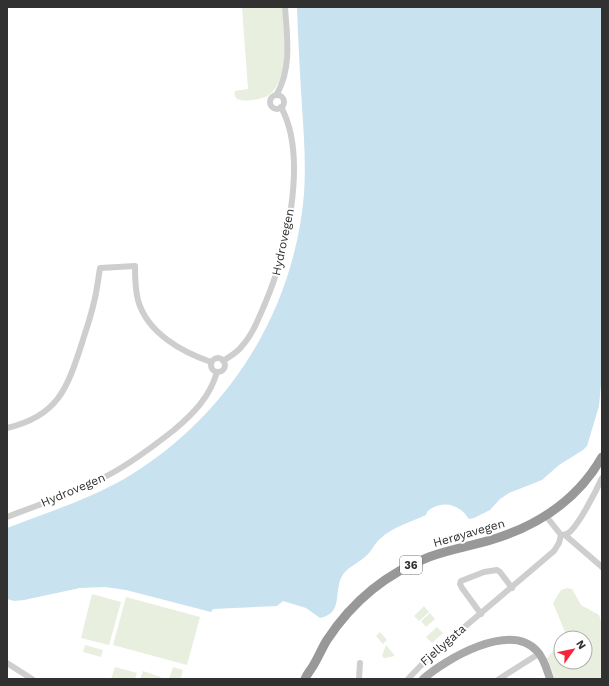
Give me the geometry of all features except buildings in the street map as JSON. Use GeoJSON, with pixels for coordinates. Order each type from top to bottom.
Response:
{"type":"FeatureCollection","features":[{"type":"Feature","properties":{"kind":"highway","name":"Herøyavegen"},"geometry":{"type":"LineString","coordinates":[[305,679],[325,643],[345,616],[365,595],[389,577],[429,557],[510,534],[525,528],[562,505],[590,476],[602,457]]}},
{"type":"Feature","properties":{"kind":"highway","name":"Herøyavegen"},"geometry":{"type":"LineString","coordinates":[[310,679],[312,667]]}},
{"type":"Feature","properties":{"kind":"main road"},"geometry":{"type":"LineString","coordinates":[[423,679],[438,668],[478,647],[498,641],[513,640],[524,642],[540,653],[550,679]]}},
{"type":"Feature","properties":{"kind":"street"},"geometry":{"type":"LineString","coordinates":[[278,94],[287,66],[285,7]]}},
{"type":"Feature","properties":{"kind":"street"},"geometry":{"type":"LineString","coordinates":[[278,94],[282,97],[284,102],[281,107],[274,108],[270,105],[270,98],[273,95],[278,94]]}},
{"type":"Feature","properties":{"kind":"street","name":"Hydrovegen"},"geometry":{"type":"LineString","coordinates":[[223,361],[236,354],[244,345],[255,327],[275,280],[284,250],[290,213],[294,166],[290,128],[281,107]]}},
{"type":"Feature","properties":{"kind":"street"},"geometry":{"type":"LineString","coordinates":[[7,428],[29,421],[44,412],[57,400],[67,385],[94,302],[100,268],[135,266],[138,299],[149,322],[160,334],[174,344],[211,362]]}},
{"type":"Feature","properties":{"kind":"street"},"geometry":{"type":"LineString","coordinates":[[217,358],[223,361],[225,365],[223,370],[217,372],[212,370],[211,362],[217,358]]}},
{"type":"Feature","properties":{"kind":"street","name":"Hydrovegen"},"geometry":{"type":"LineString","coordinates":[[7,517],[91,484],[114,472],[150,449],[180,425],[204,400],[213,386],[217,372]]}},
{"type":"Feature","properties":{"kind":"street","name":"Fjellygata"},"geometry":{"type":"LineString","coordinates":[[408,679],[428,658],[554,551],[563,535],[571,531],[575,526],[602,478]]}},
{"type":"Feature","properties":{"kind":"street"},"geometry":{"type":"LineString","coordinates":[[546,516],[563,535],[602,567]]}},
{"type":"Feature","properties":{"kind":"street"},"geometry":{"type":"LineString","coordinates":[[480,614],[462,588],[460,584],[461,581],[484,572],[497,570],[512,588]]}},
{"type":"Feature","properties":{"kind":"street"},"geometry":{"type":"LineString","coordinates":[[499,679],[540,653]]}},
{"type":"Feature","properties":{"kind":"street"},"geometry":{"type":"LineString","coordinates":[[7,663],[32,679]]}},
{"type":"Feature","properties":{"kind":"street"},"geometry":{"type":"LineString","coordinates":[[359,679],[360,663]]}},
{"type":"Feature","properties":{"kind":"green space"},"geometry":{"type":"Polygon","coordinates":[[[230,7],[282,7],[285,42],[283,69],[276,87],[269,95],[260,99],[242,100],[237,99],[235,96],[235,91],[248,89],[242,8],[230,7]]]}},
{"type":"Feature","properties":{"kind":"green space"},"geometry":{"type":"Polygon","coordinates":[[[567,588],[572,589],[581,605],[599,615],[602,624],[602,679],[555,679],[551,668],[545,661],[553,651],[553,670],[593,670],[593,630],[564,630],[553,603],[561,590],[567,588]]]}},
{"type":"Feature","properties":{"kind":"green space"},"geometry":{"type":"Polygon","coordinates":[[[92,594],[121,602],[109,645],[81,638],[92,594]]]}},
{"type":"Feature","properties":{"kind":"green space"},"geometry":{"type":"Polygon","coordinates":[[[126,597],[200,617],[187,665],[113,645],[126,597]]]}},
{"type":"Feature","properties":{"kind":"green space"},"geometry":{"type":"Polygon","coordinates":[[[424,606],[429,612],[419,621],[414,616],[424,606]]]}},
{"type":"Feature","properties":{"kind":"green space"},"geometry":{"type":"Polygon","coordinates":[[[430,613],[435,619],[426,627],[421,621],[430,613]]]}},
{"type":"Feature","properties":{"kind":"green space"},"geometry":{"type":"Polygon","coordinates":[[[437,627],[443,633],[432,643],[426,637],[437,627]]]}},
{"type":"Feature","properties":{"kind":"green space"},"geometry":{"type":"Polygon","coordinates":[[[380,632],[387,640],[383,644],[376,636],[380,632]]]}},
{"type":"Feature","properties":{"kind":"green space"},"geometry":{"type":"Polygon","coordinates":[[[85,645],[103,650],[101,657],[83,652],[85,645]]]}},
{"type":"Feature","properties":{"kind":"green space"},"geometry":{"type":"Polygon","coordinates":[[[386,645],[395,656],[384,658],[382,656],[386,645]]]}},
{"type":"Feature","properties":{"kind":"green space"},"geometry":{"type":"Polygon","coordinates":[[[115,667],[137,673],[135,679],[111,679],[115,667]]]}},
{"type":"Feature","properties":{"kind":"green space"},"geometry":{"type":"Polygon","coordinates":[[[173,667],[183,670],[181,679],[169,679],[173,667]]]}},
{"type":"Feature","properties":{"kind":"green space"},"geometry":{"type":"Polygon","coordinates":[[[143,671],[161,677],[160,679],[140,679],[143,671]]]}},
{"type":"Feature","properties":{"kind":"water"},"geometry":{"type":"Polygon","coordinates":[[[297,7],[602,7],[602,373],[599,406],[587,446],[559,465],[542,480],[509,493],[500,499],[490,510],[474,518],[469,519],[466,514],[453,506],[443,505],[432,508],[426,515],[390,531],[378,541],[363,559],[343,574],[339,584],[335,607],[327,616],[320,618],[306,608],[283,601],[277,606],[213,609],[211,612],[126,590],[105,587],[80,588],[24,600],[14,601],[7,599],[7,528],[66,506],[110,487],[161,454],[194,426],[223,394],[248,359],[270,321],[286,280],[298,238],[304,194],[305,172],[297,7]]]}}]}
